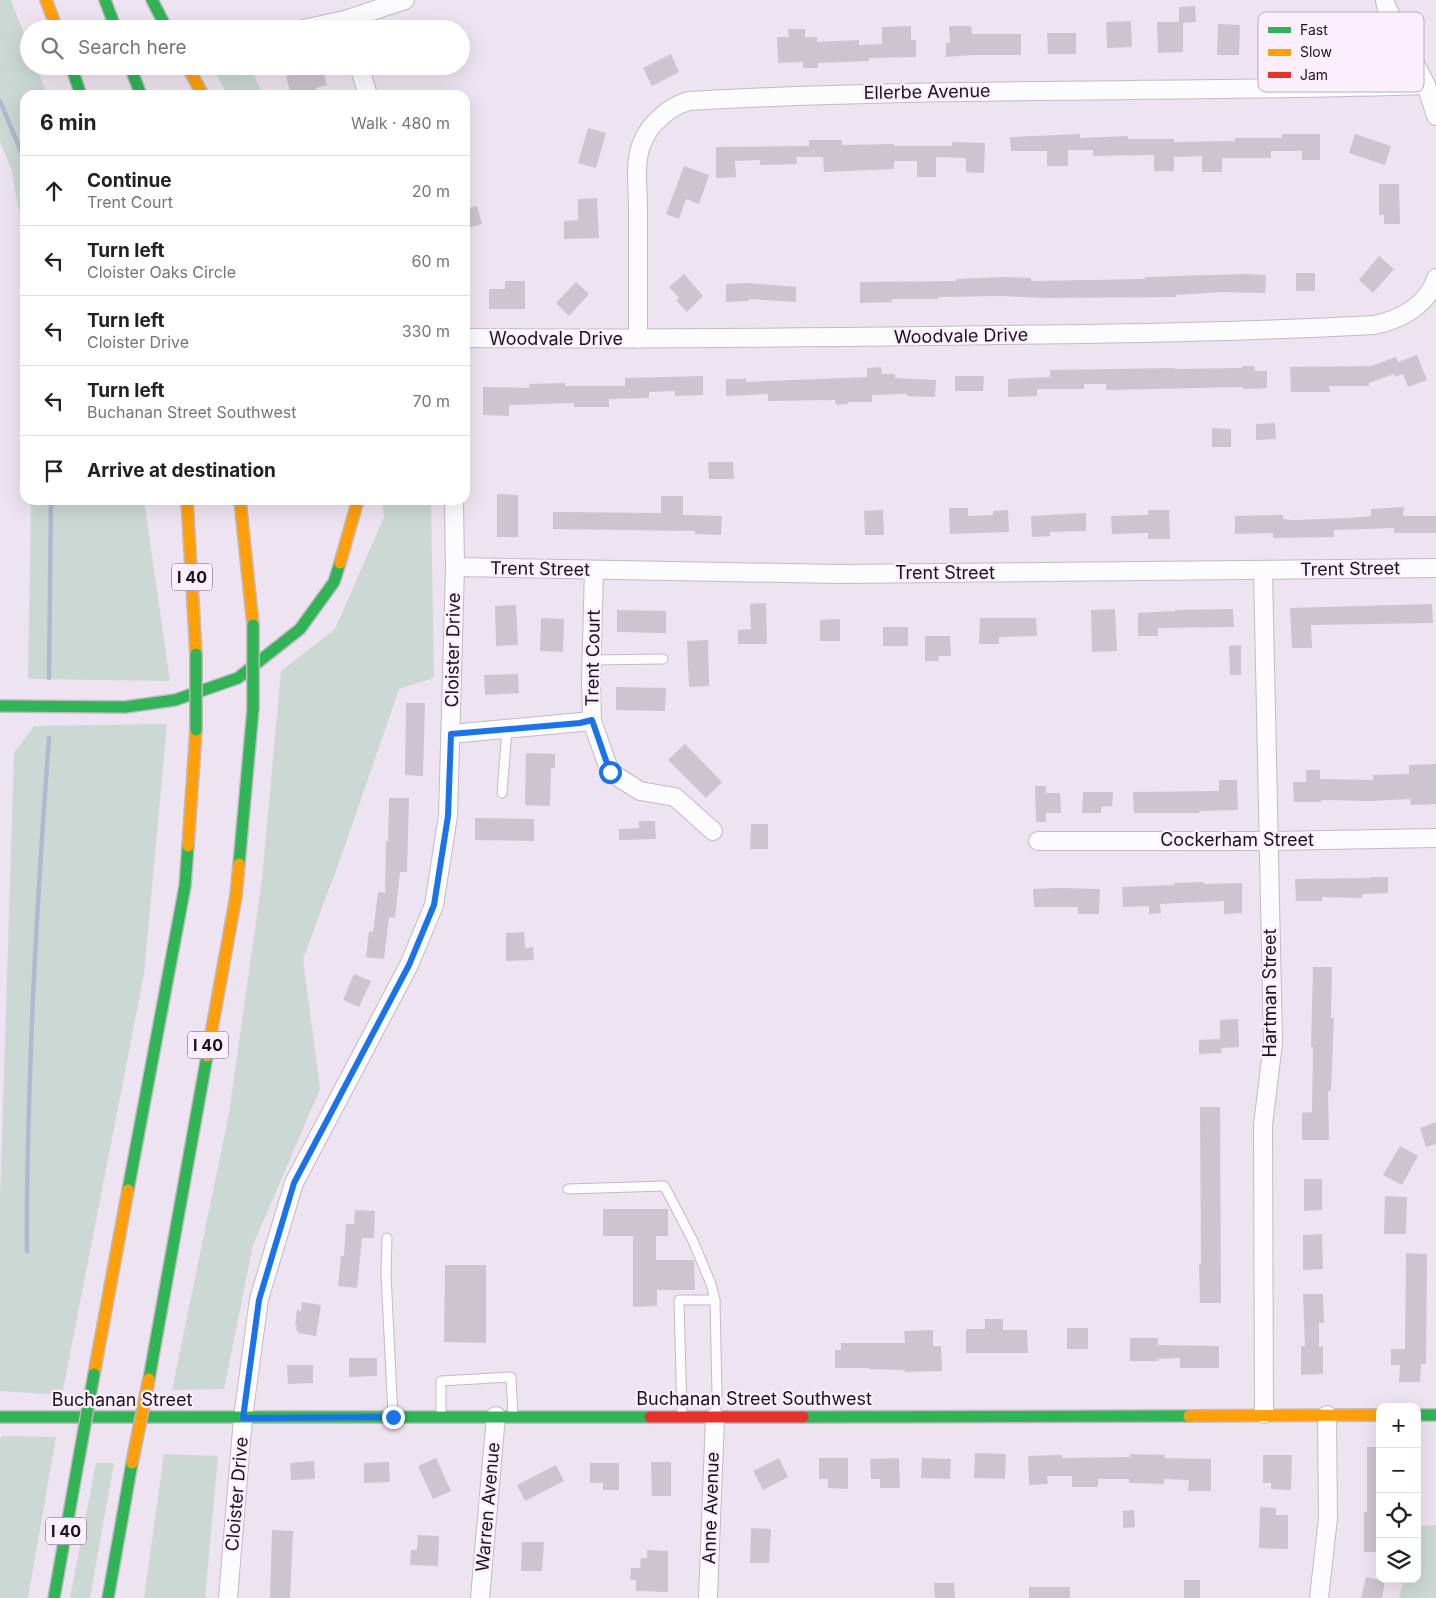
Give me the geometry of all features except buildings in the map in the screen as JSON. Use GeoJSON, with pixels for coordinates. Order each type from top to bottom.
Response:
{"type":"FeatureCollection","features":[{"type":"Feature","properties":{"kind":"main road"},"geometry":{"type":"LineString","coordinates":[[46,0],[54,20]]}},
{"type":"Feature","properties":{"kind":"main road"},"geometry":{"type":"LineString","coordinates":[[105,0],[113,20]]}},
{"type":"Feature","properties":{"kind":"main road"},"geometry":{"type":"LineString","coordinates":[[152,0],[162,20]]}},
{"type":"Feature","properties":{"kind":"main road"},"geometry":{"type":"LineString","coordinates":[[74,75],[80,90]]}},
{"type":"Feature","properties":{"kind":"main road"},"geometry":{"type":"LineString","coordinates":[[133,75],[139,90]]}},
{"type":"Feature","properties":{"kind":"main road"},"geometry":{"type":"LineString","coordinates":[[192,75],[200,90]]}},
{"type":"Feature","properties":{"kind":"main road","name":"I 40"},"geometry":{"type":"LineString","coordinates":[[54,1598],[184,886],[196,730],[196,654],[188,505]]}},
{"type":"Feature","properties":{"kind":"main road","name":"I 40"},"geometry":{"type":"LineString","coordinates":[[108,1598],[236,896],[253,708],[253,625],[241,505]]}},
{"type":"Feature","properties":{"kind":"main road"},"geometry":{"type":"LineString","coordinates":[[0,706],[125,706],[175,700],[238,678],[300,629],[334,582],[357,505]]}},
{"type":"Feature","properties":{"kind":"main road"},"geometry":{"type":"LineString","coordinates":[[1264,1414],[1376,1415]]}},
{"type":"Feature","properties":{"kind":"main road","name":"Buchanan Street Southwest"},"geometry":{"type":"LineString","coordinates":[[243,1418],[441,1416],[715,1418],[1264,1414]]}},
{"type":"Feature","properties":{"kind":"main road"},"geometry":{"type":"LineString","coordinates":[[1421,1415],[1436,1415]]}},
{"type":"Feature","properties":{"kind":"main road","name":"Buchanan Street"},"geometry":{"type":"LineString","coordinates":[[0,1417],[243,1418]]}},
{"type":"Feature","properties":{"kind":"street"},"geometry":{"type":"LineString","coordinates":[[1385,0],[1389,12]]}},
{"type":"Feature","properties":{"kind":"street"},"geometry":{"type":"LineString","coordinates":[[356,20],[403,1]]}},
{"type":"Feature","properties":{"kind":"street"},"geometry":{"type":"LineString","coordinates":[[362,75],[366,90]]}},
{"type":"Feature","properties":{"kind":"street"},"geometry":{"type":"LineString","coordinates":[[1424,81],[1436,116]]}},
{"type":"Feature","properties":{"kind":"street","name":"Ellerbe Avenue"},"geometry":{"type":"LineString","coordinates":[[638,339],[638,193],[640,146],[650,129],[664,114],[682,103],[789,95],[924,92],[1258,90]]}},
{"type":"Feature","properties":{"kind":"street","name":"Woodvale Drive"},"geometry":{"type":"LineString","coordinates":[[470,338],[638,339],[1118,334],[1374,325],[1387,323],[1413,309],[1428,294],[1436,278]]}},
{"type":"Feature","properties":{"kind":"street","name":"Cloister Drive"},"geometry":{"type":"LineString","coordinates":[[228,1598],[243,1418],[259,1300],[294,1183],[409,965],[434,905],[448,816],[455,567],[454,505]]}},
{"type":"Feature","properties":{"kind":"street","name":"Trent Street"},"geometry":{"type":"LineString","coordinates":[[455,567],[838,574],[1436,568]]}},
{"type":"Feature","properties":{"kind":"street","name":"Trent Court"},"geometry":{"type":"LineString","coordinates":[[594,570],[592,660],[586,722],[610,772],[640,791],[675,796],[713,830]]}},
{"type":"Feature","properties":{"kind":"street","name":"Hartman Street"},"geometry":{"type":"LineString","coordinates":[[1263,570],[1273,1042],[1263,1124],[1264,1414]]}},
{"type":"Feature","properties":{"kind":"street"},"geometry":{"type":"LineString","coordinates":[[451,734],[586,722]]}},
{"type":"Feature","properties":{"kind":"street","name":"Cockerham Street"},"geometry":{"type":"LineString","coordinates":[[1038,841],[1436,838]]}},
{"type":"Feature","properties":{"kind":"street"},"geometry":{"type":"LineString","coordinates":[[1319,1598],[1328,1518],[1327,1415]]}},
{"type":"Feature","properties":{"kind":"street","name":"Warren Avenue"},"geometry":{"type":"LineString","coordinates":[[480,1598],[504,1416]]}},
{"type":"Feature","properties":{"kind":"street","name":"Anne Avenue"},"geometry":{"type":"LineString","coordinates":[[708,1598],[715,1418]]}},
{"type":"Feature","properties":{"kind":"lane"},"geometry":{"type":"LineString","coordinates":[[592,660],[663,659]]}},
{"type":"Feature","properties":{"kind":"lane"},"geometry":{"type":"LineString","coordinates":[[502,793],[507,730]]}},
{"type":"Feature","properties":{"kind":"lane"},"geometry":{"type":"LineString","coordinates":[[568,1189],[664,1186],[693,1241],[711,1284],[715,1300],[717,1396],[715,1418]]}},
{"type":"Feature","properties":{"kind":"lane"},"geometry":{"type":"LineString","coordinates":[[387,1238],[386,1274],[393,1417]]}},
{"type":"Feature","properties":{"kind":"lane"},"geometry":{"type":"LineString","coordinates":[[682,1417],[679,1300],[715,1300]]}},
{"type":"Feature","properties":{"kind":"lane"},"geometry":{"type":"LineString","coordinates":[[441,1416],[441,1381],[511,1378],[504,1416]]}},
{"type":"Feature","properties":{"kind":"shaded area"},"geometry":{"type":"Polygon","coordinates":[[[0,0],[11,0],[20,24],[20,75],[39,75],[45,90],[20,90],[20,215],[11,169],[0,141],[0,0]]]}},
{"type":"Feature","properties":{"kind":"shaded area"},"geometry":{"type":"Polygon","coordinates":[[[217,75],[254,75],[261,90],[224,90],[217,75]]]}},
{"type":"Feature","properties":{"kind":"shaded area"},"geometry":{"type":"Polygon","coordinates":[[[31,505],[145,505],[170,681],[28,679],[31,505]]]}},
{"type":"Feature","properties":{"kind":"shaded area"},"geometry":{"type":"Polygon","coordinates":[[[383,505],[431,505],[434,678],[399,689],[345,846],[303,959],[320,1089],[253,1245],[224,1389],[172,1390],[229,1113],[262,879],[281,671],[335,629],[384,517],[383,505]]]}},
{"type":"Feature","properties":{"kind":"shaded area"},"geometry":{"type":"Polygon","coordinates":[[[167,724],[144,974],[62,1395],[0,1391],[0,1200],[14,753],[34,726],[167,724]]]}},
{"type":"Feature","properties":{"kind":"shaded area"},"geometry":{"type":"Polygon","coordinates":[[[3,1436],[56,1437],[28,1598],[0,1598],[0,1439],[3,1436]]]}},
{"type":"Feature","properties":{"kind":"shaded area"},"geometry":{"type":"Polygon","coordinates":[[[164,1454],[218,1456],[205,1598],[144,1598],[164,1454]]]}},
{"type":"Feature","properties":{"kind":"shaded area"},"geometry":{"type":"Polygon","coordinates":[[[96,1463],[114,1463],[90,1598],[70,1598],[96,1463]]]}},
{"type":"Feature","properties":{"kind":"shaded area"},"geometry":{"type":"Polygon","coordinates":[[[1436,1525],[1436,1598],[1399,1598],[1403,1583],[1421,1583],[1421,1526],[1436,1525]]]}},
{"type":"Feature","properties":{"kind":"waterway"},"geometry":{"type":"LineString","coordinates":[[0,101],[20,149]]}},
{"type":"Feature","properties":{"kind":"waterway"},"geometry":{"type":"LineString","coordinates":[[49,678],[51,505]]}},
{"type":"Feature","properties":{"kind":"waterway"},"geometry":{"type":"LineString","coordinates":[[27,1251],[27,1164],[32,1021],[39,879],[49,738]]}},
{"type":"Feature","properties":{"kind":"traffic: fast"},"geometry":{"type":"LineString","coordinates":[[105,0],[113,20]]}},
{"type":"Feature","properties":{"kind":"traffic: fast"},"geometry":{"type":"LineString","coordinates":[[152,0],[162,20]]}},
{"type":"Feature","properties":{"kind":"traffic: fast"},"geometry":{"type":"LineString","coordinates":[[74,75],[79,90]]}},
{"type":"Feature","properties":{"kind":"traffic: fast"},"geometry":{"type":"LineString","coordinates":[[133,75],[139,90]]}},
{"type":"Feature","properties":{"kind":"traffic: fast"},"geometry":{"type":"LineString","coordinates":[[0,706],[125,707],[175,700],[238,678],[300,629],[334,582],[340,563]]}},
{"type":"Feature","properties":{"kind":"traffic: fast"},"geometry":{"type":"LineString","coordinates":[[253,625],[253,709]]}},
{"type":"Feature","properties":{"kind":"traffic: fast"},"geometry":{"type":"LineString","coordinates":[[196,654],[196,730]]}},
{"type":"Feature","properties":{"kind":"traffic: fast"},"geometry":{"type":"LineString","coordinates":[[239,864],[253,709]]}},
{"type":"Feature","properties":{"kind":"traffic: fast"},"geometry":{"type":"LineString","coordinates":[[128,1190],[185,886],[188,846]]}},
{"type":"Feature","properties":{"kind":"traffic: fast"},"geometry":{"type":"LineString","coordinates":[[149,1379],[207,1056]]}},
{"type":"Feature","properties":{"kind":"traffic: fast"},"geometry":{"type":"LineString","coordinates":[[78,1463],[94,1374]]}},
{"type":"Feature","properties":{"kind":"traffic: fast"},"geometry":{"type":"LineString","coordinates":[[1421,1415],[1436,1415]]}},
{"type":"Feature","properties":{"kind":"traffic: fast"},"geometry":{"type":"LineString","coordinates":[[803,1417],[1189,1416]]}},
{"type":"Feature","properties":{"kind":"traffic: fast"},"geometry":{"type":"LineString","coordinates":[[0,1417],[650,1417]]}},
{"type":"Feature","properties":{"kind":"traffic: fast"},"geometry":{"type":"LineString","coordinates":[[54,1598],[78,1463]]}},
{"type":"Feature","properties":{"kind":"traffic: fast"},"geometry":{"type":"LineString","coordinates":[[108,1598],[132,1463]]}},
{"type":"Feature","properties":{"kind":"traffic: slow"},"geometry":{"type":"LineString","coordinates":[[46,0],[54,20]]}},
{"type":"Feature","properties":{"kind":"traffic: slow"},"geometry":{"type":"LineString","coordinates":[[192,75],[200,90]]}},
{"type":"Feature","properties":{"kind":"traffic: slow"},"geometry":{"type":"LineString","coordinates":[[187,505],[196,654]]}},
{"type":"Feature","properties":{"kind":"traffic: slow"},"geometry":{"type":"LineString","coordinates":[[241,505],[253,625]]}},
{"type":"Feature","properties":{"kind":"traffic: slow"},"geometry":{"type":"LineString","coordinates":[[340,563],[357,505]]}},
{"type":"Feature","properties":{"kind":"traffic: slow"},"geometry":{"type":"LineString","coordinates":[[188,846],[196,730]]}},
{"type":"Feature","properties":{"kind":"traffic: slow"},"geometry":{"type":"LineString","coordinates":[[207,1056],[236,896],[239,864]]}},
{"type":"Feature","properties":{"kind":"traffic: slow"},"geometry":{"type":"LineString","coordinates":[[94,1374],[128,1190]]}},
{"type":"Feature","properties":{"kind":"traffic: slow"},"geometry":{"type":"LineString","coordinates":[[132,1463],[149,1379]]}},
{"type":"Feature","properties":{"kind":"traffic: slow"},"geometry":{"type":"LineString","coordinates":[[1189,1416],[1376,1415]]}},
{"type":"Feature","properties":{"kind":"traffic: jam"},"geometry":{"type":"LineString","coordinates":[[650,1417],[803,1417]]}},
{"type":"Feature","properties":{"kind":"route"},"geometry":{"type":"LineString","coordinates":[[393,1417],[243,1418],[259,1300],[294,1183],[409,965],[434,905],[448,816],[451,734],[580,723],[592,720],[610,772]]}}]}
